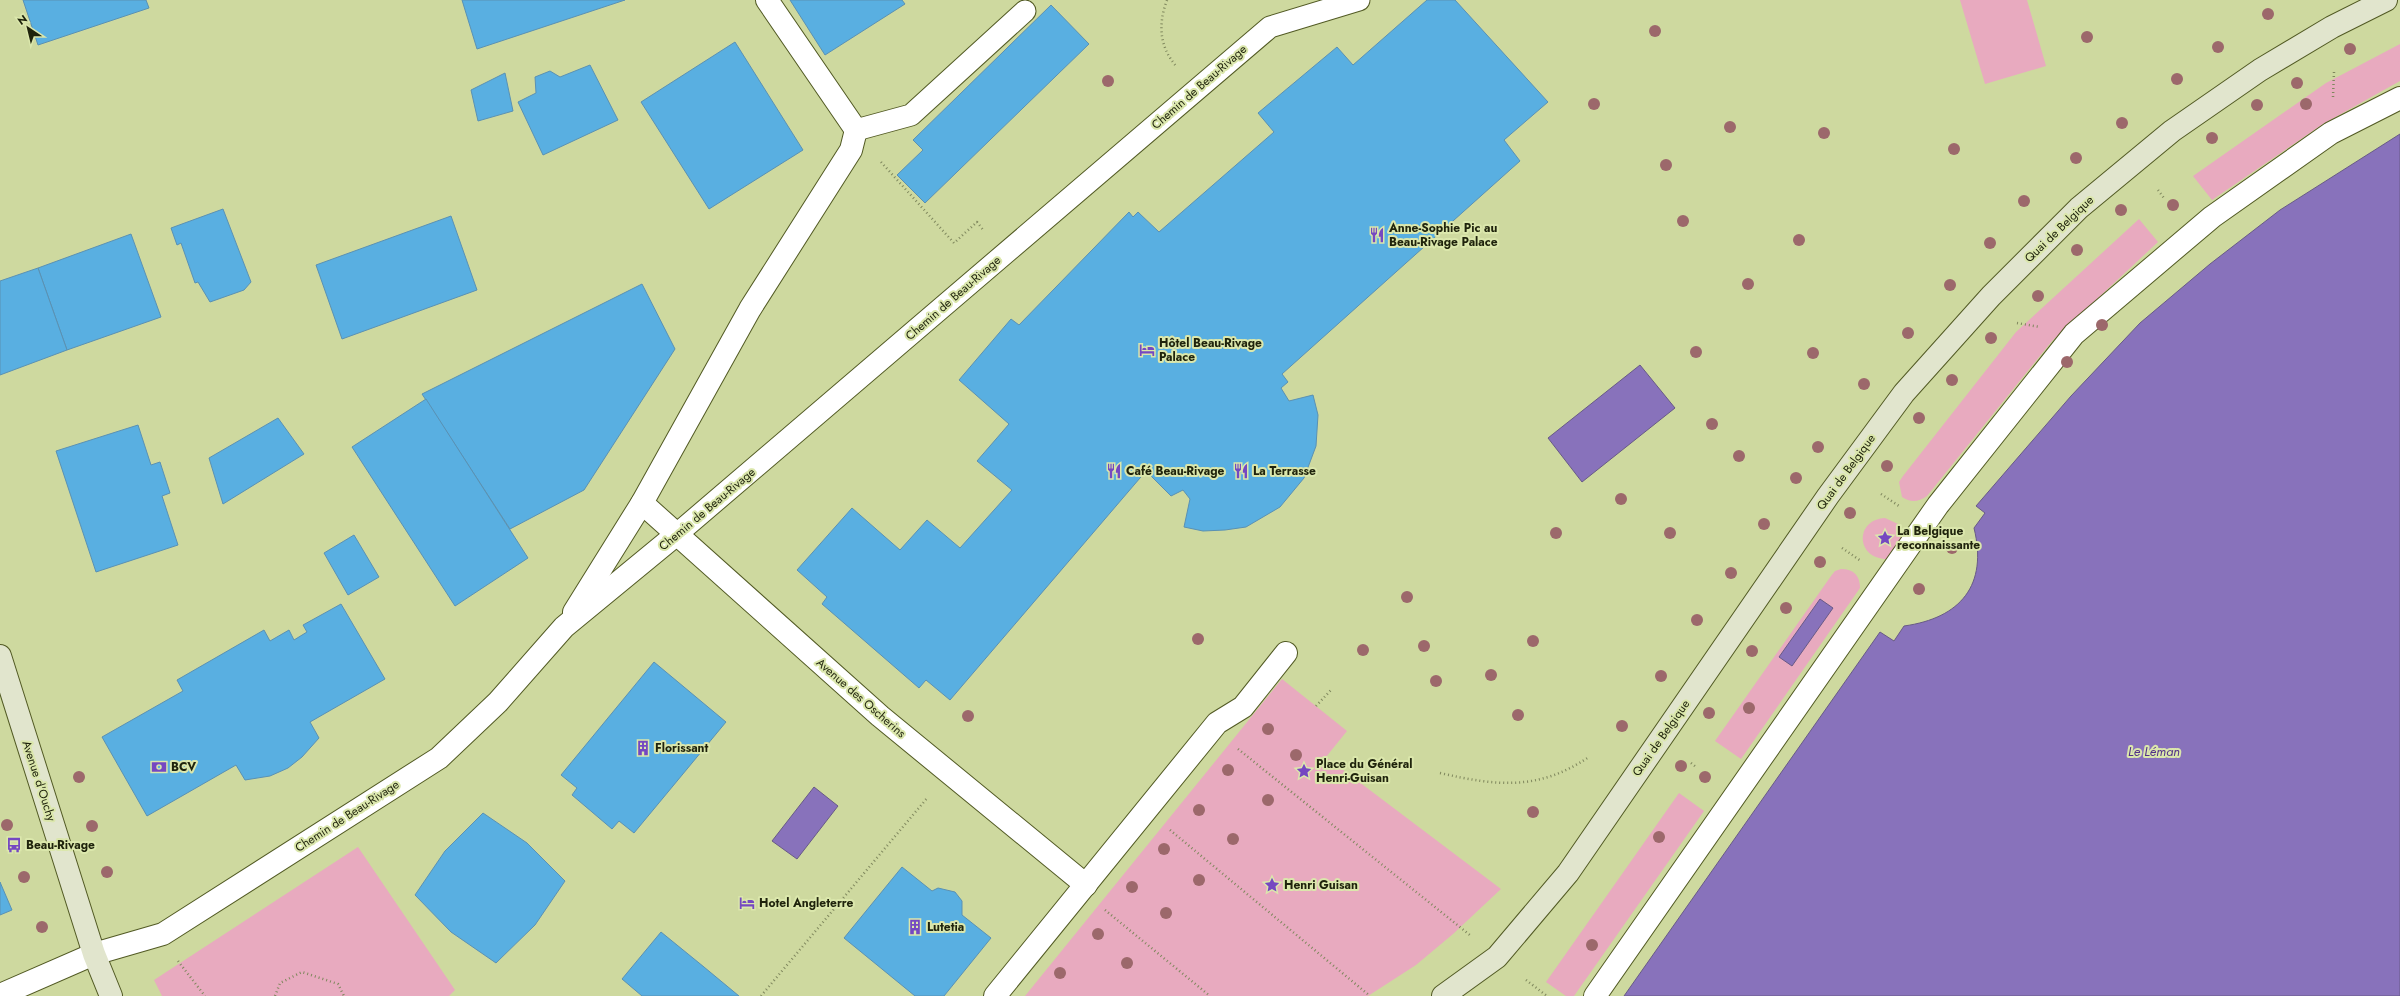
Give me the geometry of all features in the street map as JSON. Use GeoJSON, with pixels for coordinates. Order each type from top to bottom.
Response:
{"type":"FeatureCollection","features":[{"type":"Feature","properties":{"kind":"street"},"geometry":{"type":"LineString","coordinates":[[767,0],[856,130]]}},
{"type":"Feature","properties":{"kind":"street","name":"Quai de Belgique"},"geometry":{"type":"LineString","coordinates":[[1444,996],[1498,957],[1568,873],[1828,496],[1909,388],[1992,296],[2079,208],[2172,131],[2260,70],[2332,27],[2386,0]]}},
{"type":"Feature","properties":{"kind":"street"},"geometry":{"type":"LineString","coordinates":[[1594,996],[1934,511],[2074,334],[2212,217],[2331,133],[2400,98]]}},
{"type":"Feature","properties":{"kind":"street","name":"Chemin de Beau-Rivage"},"geometry":{"type":"LineString","coordinates":[[0,995],[94,954],[163,934],[439,758],[498,702],[564,627],[642,503],[750,309],[851,150],[856,130]]}},
{"type":"Feature","properties":{"kind":"street","name":"Avenue des Oscherins"},"geometry":{"type":"LineString","coordinates":[[642,503],[880,716],[1086,884]]}},
{"type":"Feature","properties":{"kind":"street","name":"Chemin de Beau-Rivage"},"geometry":{"type":"LineString","coordinates":[[564,627],[677,534]]}},
{"type":"Feature","properties":{"kind":"street"},"geometry":{"type":"LineString","coordinates":[[995,996],[1217,723],[1243,707],[1286,653]]}},
{"type":"Feature","properties":{"kind":"street","name":"Avenue d'Ouchy"},"geometry":{"type":"LineString","coordinates":[[0,656],[94,954],[111,996]]}},
{"type":"Feature","properties":{"kind":"lane","name":"Chemin de Beau-Rivage"},"geometry":{"type":"LineString","coordinates":[[677,534],[1270,27],[1359,0]]}},
{"type":"Feature","properties":{"kind":"lane"},"geometry":{"type":"LineString","coordinates":[[856,130],[911,116],[1025,11]]}},
{"type":"Feature","properties":{"kind":"path"},"geometry":{"type":"LineString","coordinates":[[1167,0],[1160,17],[1161,38],[1168,58],[1182,73]]}},
{"type":"Feature","properties":{"kind":"path"},"geometry":{"type":"LineString","coordinates":[[892,176],[954,243],[977,222],[1004,255]]}},
{"type":"Feature","properties":{"kind":"path"},"geometry":{"type":"LineString","coordinates":[[2158,190],[2164,198]]}},
{"type":"Feature","properties":{"kind":"path"},"geometry":{"type":"LineString","coordinates":[[1316,706],[1332,689]]}},
{"type":"Feature","properties":{"kind":"path"},"geometry":{"type":"LineString","coordinates":[[1440,773],[1486,783],[1527,782],[1547,778],[1568,771],[1589,757]]}},
{"type":"Feature","properties":{"kind":"path"},"geometry":{"type":"LineString","coordinates":[[1251,760],[1498,957]]}},
{"type":"Feature","properties":{"kind":"path"},"geometry":{"type":"LineString","coordinates":[[1691,763],[1696,767]]}},
{"type":"Feature","properties":{"kind":"path"},"geometry":{"type":"LineString","coordinates":[[761,996],[949,772]]}},
{"type":"Feature","properties":{"kind":"path"},"geometry":{"type":"LineString","coordinates":[[1185,842],[1370,996]]}},
{"type":"Feature","properties":{"kind":"path"},"geometry":{"type":"LineString","coordinates":[[1120,922],[1210,996]]}},
{"type":"Feature","properties":{"kind":"path"},"geometry":{"type":"LineString","coordinates":[[176,956],[205,996]]}},
{"type":"Feature","properties":{"kind":"path"},"geometry":{"type":"LineString","coordinates":[[275,996],[280,983],[302,972],[338,984],[344,996]]}},
{"type":"Feature","properties":{"kind":"path"},"geometry":{"type":"LineString","coordinates":[[1526,980],[1547,996]]}},
{"type":"Feature","properties":{"kind":"shaded area"},"geometry":{"type":"Polygon","coordinates":[[[1960,0],[2027,0],[2046,66],[1985,84],[1960,0]]]}},
{"type":"Feature","properties":{"kind":"shaded area"},"geometry":{"type":"Polygon","coordinates":[[[2400,44],[2400,81],[2323,124],[2212,200],[2193,176],[2326,83],[2400,44]]]}},
{"type":"Feature","properties":{"kind":"shaded area"},"geometry":{"type":"Polygon","coordinates":[[[2139,219],[2158,242],[2052,341],[1927,496],[1921,500],[1914,501],[1902,497],[1899,482],[1903,476],[2016,332],[2139,219]]]}},
{"type":"Feature","properties":{"kind":"shaded area"},"geometry":{"type":"Polygon","coordinates":[[[1885,518],[1898,524],[1904,536],[1887,559],[1877,557],[1869,553],[1865,547],[1863,539],[1864,532],[1868,525],[1875,520],[1885,518]]]}},
{"type":"Feature","properties":{"kind":"shaded area"},"geometry":{"type":"Polygon","coordinates":[[[1841,569],[1849,570],[1855,574],[1859,580],[1860,588],[1741,759],[1715,741],[1831,576],[1835,571],[1841,569]]]}},
{"type":"Feature","properties":{"kind":"shaded area","name":"Place du Général Henri-Guisan"},"geometry":{"type":"Polygon","coordinates":[[[1282,679],[1347,731],[1326,757],[1501,889],[1453,934],[1416,965],[1368,996],[1025,996],[1282,679]]]}},
{"type":"Feature","properties":{"kind":"shaded area"},"geometry":{"type":"Polygon","coordinates":[[[1679,793],[1704,811],[1574,996],[1566,996],[1546,982],[1679,793]]]}},
{"type":"Feature","properties":{"kind":"shaded area"},"geometry":{"type":"Polygon","coordinates":[[[358,847],[455,990],[449,996],[162,996],[154,980],[358,847]]]}},
{"type":"Feature","properties":{"kind":"water","name":"Le Léman"},"geometry":{"type":"Polygon","coordinates":[[[2400,134],[2400,996],[1624,996],[1880,632],[1894,641],[1904,626],[1924,622],[1941,615],[1955,607],[1966,595],[1973,582],[1977,566],[1977,548],[1974,528],[1985,513],[1976,506],[2071,396],[2140,323],[2210,264],[2280,210],[2400,134]]]}},
{"type":"Feature","properties":{"kind":"water"},"geometry":{"type":"Polygon","coordinates":[[[1640,365],[1675,408],[1582,482],[1548,438],[1640,365]]]}},
{"type":"Feature","properties":{"kind":"water"},"geometry":{"type":"Polygon","coordinates":[[[1820,599],[1833,608],[1792,666],[1779,657],[1820,599]]]}},
{"type":"Feature","properties":{"kind":"water"},"geometry":{"type":"Polygon","coordinates":[[[814,787],[838,806],[797,859],[772,841],[814,787]]]}},
{"type":"Feature","properties":{"kind":"building"},"geometry":{"type":"Polygon","coordinates":[[[23,0],[146,0],[149,8],[38,45],[23,0]]]}},
{"type":"Feature","properties":{"kind":"building"},"geometry":{"type":"Polygon","coordinates":[[[462,0],[625,0],[477,49],[462,0]]]}},
{"type":"Feature","properties":{"kind":"building"},"geometry":{"type":"Polygon","coordinates":[[[790,0],[902,0],[905,4],[825,55],[790,0]]]}},
{"type":"Feature","properties":{"kind":"building","name":"Hôtel Beau-Rivage Palace"},"geometry":{"type":"Polygon","coordinates":[[[1427,0],[1455,0],[1548,102],[1504,140],[1520,161],[1282,374],[1288,382],[1281,388],[1289,401],[1313,395],[1318,415],[1316,446],[1304,478],[1280,507],[1246,527],[1203,531],[1184,527],[1190,499],[1183,490],[1171,496],[1146,471],[950,700],[926,680],[919,688],[822,604],[827,597],[797,570],[852,508],[900,550],[927,520],[960,548],[1012,490],[977,461],[1009,424],[959,380],[1011,319],[1019,325],[1129,212],[1133,217],[1138,212],[1159,232],[1274,132],[1258,113],[1337,47],[1353,65],[1427,0]]]}},
{"type":"Feature","properties":{"kind":"building"},"geometry":{"type":"Polygon","coordinates":[[[1051,5],[1089,44],[925,203],[897,175],[923,150],[913,140],[1051,5]]]}},
{"type":"Feature","properties":{"kind":"building"},"geometry":{"type":"Polygon","coordinates":[[[735,42],[803,150],[709,209],[641,102],[735,42]]]}},
{"type":"Feature","properties":{"kind":"building"},"geometry":{"type":"Polygon","coordinates":[[[590,65],[618,120],[543,155],[518,102],[536,93],[535,77],[550,71],[560,77],[590,65]]]}},
{"type":"Feature","properties":{"kind":"building"},"geometry":{"type":"Polygon","coordinates":[[[505,73],[513,111],[478,121],[471,90],[505,73]]]}},
{"type":"Feature","properties":{"kind":"building"},"geometry":{"type":"Polygon","coordinates":[[[223,209],[251,282],[244,290],[210,302],[198,282],[195,283],[181,243],[177,245],[171,228],[223,209]]]}},
{"type":"Feature","properties":{"kind":"building"},"geometry":{"type":"Polygon","coordinates":[[[451,216],[477,290],[342,339],[316,265],[451,216]]]}},
{"type":"Feature","properties":{"kind":"building"},"geometry":{"type":"Polygon","coordinates":[[[131,234],[161,317],[67,350],[38,268],[131,234]]]}},
{"type":"Feature","properties":{"kind":"building"},"geometry":{"type":"Polygon","coordinates":[[[38,268],[67,350],[0,375],[0,281],[38,268]]]}},
{"type":"Feature","properties":{"kind":"building"},"geometry":{"type":"Polygon","coordinates":[[[642,284],[675,349],[584,490],[510,529],[422,394],[642,284]]]}},
{"type":"Feature","properties":{"kind":"building"},"geometry":{"type":"Polygon","coordinates":[[[426,399],[528,558],[455,606],[352,447],[426,399]]]}},
{"type":"Feature","properties":{"kind":"building"},"geometry":{"type":"Polygon","coordinates":[[[278,418],[304,454],[223,504],[209,458],[278,418]]]}},
{"type":"Feature","properties":{"kind":"building"},"geometry":{"type":"Polygon","coordinates":[[[138,425],[151,465],[160,462],[170,493],[162,496],[178,545],[96,572],[56,451],[138,425]]]}},
{"type":"Feature","properties":{"kind":"building"},"geometry":{"type":"Polygon","coordinates":[[[354,535],[379,577],[348,595],[324,553],[354,535]]]}},
{"type":"Feature","properties":{"kind":"building"},"geometry":{"type":"Polygon","coordinates":[[[341,604],[385,679],[310,722],[319,738],[302,757],[288,768],[270,776],[245,780],[236,765],[147,816],[102,737],[183,691],[177,680],[264,630],[270,641],[289,630],[294,640],[307,632],[303,625],[341,604]]]}},
{"type":"Feature","properties":{"kind":"building","name":"Florissant"},"geometry":{"type":"Polygon","coordinates":[[[654,662],[726,722],[634,833],[619,821],[612,829],[572,795],[577,788],[561,775],[654,662]]]}},
{"type":"Feature","properties":{"kind":"building"},"geometry":{"type":"Polygon","coordinates":[[[483,813],[527,843],[565,881],[535,925],[496,963],[451,932],[415,895],[445,851],[483,813]]]}},
{"type":"Feature","properties":{"kind":"building","name":"Lutetia"},"geometry":{"type":"Polygon","coordinates":[[[902,867],[932,891],[938,888],[955,892],[962,901],[962,915],[991,938],[944,996],[915,996],[844,938],[902,867]]]}},
{"type":"Feature","properties":{"kind":"building"},"geometry":{"type":"Polygon","coordinates":[[[0,882],[12,910],[0,915],[0,882]]]}},
{"type":"Feature","properties":{"kind":"building"},"geometry":{"type":"Polygon","coordinates":[[[661,932],[739,996],[642,996],[622,979],[661,932]]]}},
{"type":"Feature","properties":{"kind":"place","name":"Anne-Sophie Pic au Beau-Rivage Palace"},"geometry":{"type":"Point","coordinates":[1377,235]}},
{"type":"Feature","properties":{"kind":"place","name":"Hôtel Beau-Rivage Palace"},"geometry":{"type":"Point","coordinates":[1147,350]}},
{"type":"Feature","properties":{"kind":"place","name":"Café Beau-Rivage"},"geometry":{"type":"Point","coordinates":[1114,471]}},
{"type":"Feature","properties":{"kind":"place","name":"La Terrasse"},"geometry":{"type":"Point","coordinates":[1241,471]}},
{"type":"Feature","properties":{"kind":"place","name":"La Belgique reconnaissante"},"geometry":{"type":"Point","coordinates":[1885,538]}},
{"type":"Feature","properties":{"kind":"place","name":"Florissant"},"geometry":{"type":"Point","coordinates":[643,748]}},
{"type":"Feature","properties":{"kind":"place","name":"BCV"},"geometry":{"type":"Point","coordinates":[159,767]}},
{"type":"Feature","properties":{"kind":"place","name":"Place du Général Henri-Guisan"},"geometry":{"type":"Point","coordinates":[1304,771]}},
{"type":"Feature","properties":{"kind":"place","name":"Beau-Rivage"},"geometry":{"type":"Point","coordinates":[14,845]}},
{"type":"Feature","properties":{"kind":"place","name":"Henri Guisan"},"geometry":{"type":"Point","coordinates":[1272,885]}},
{"type":"Feature","properties":{"kind":"place","name":"Hotel Angleterre"},"geometry":{"type":"Point","coordinates":[747,903]}},
{"type":"Feature","properties":{"kind":"place","name":"Lutetia"},"geometry":{"type":"Point","coordinates":[915,927]}}]}
